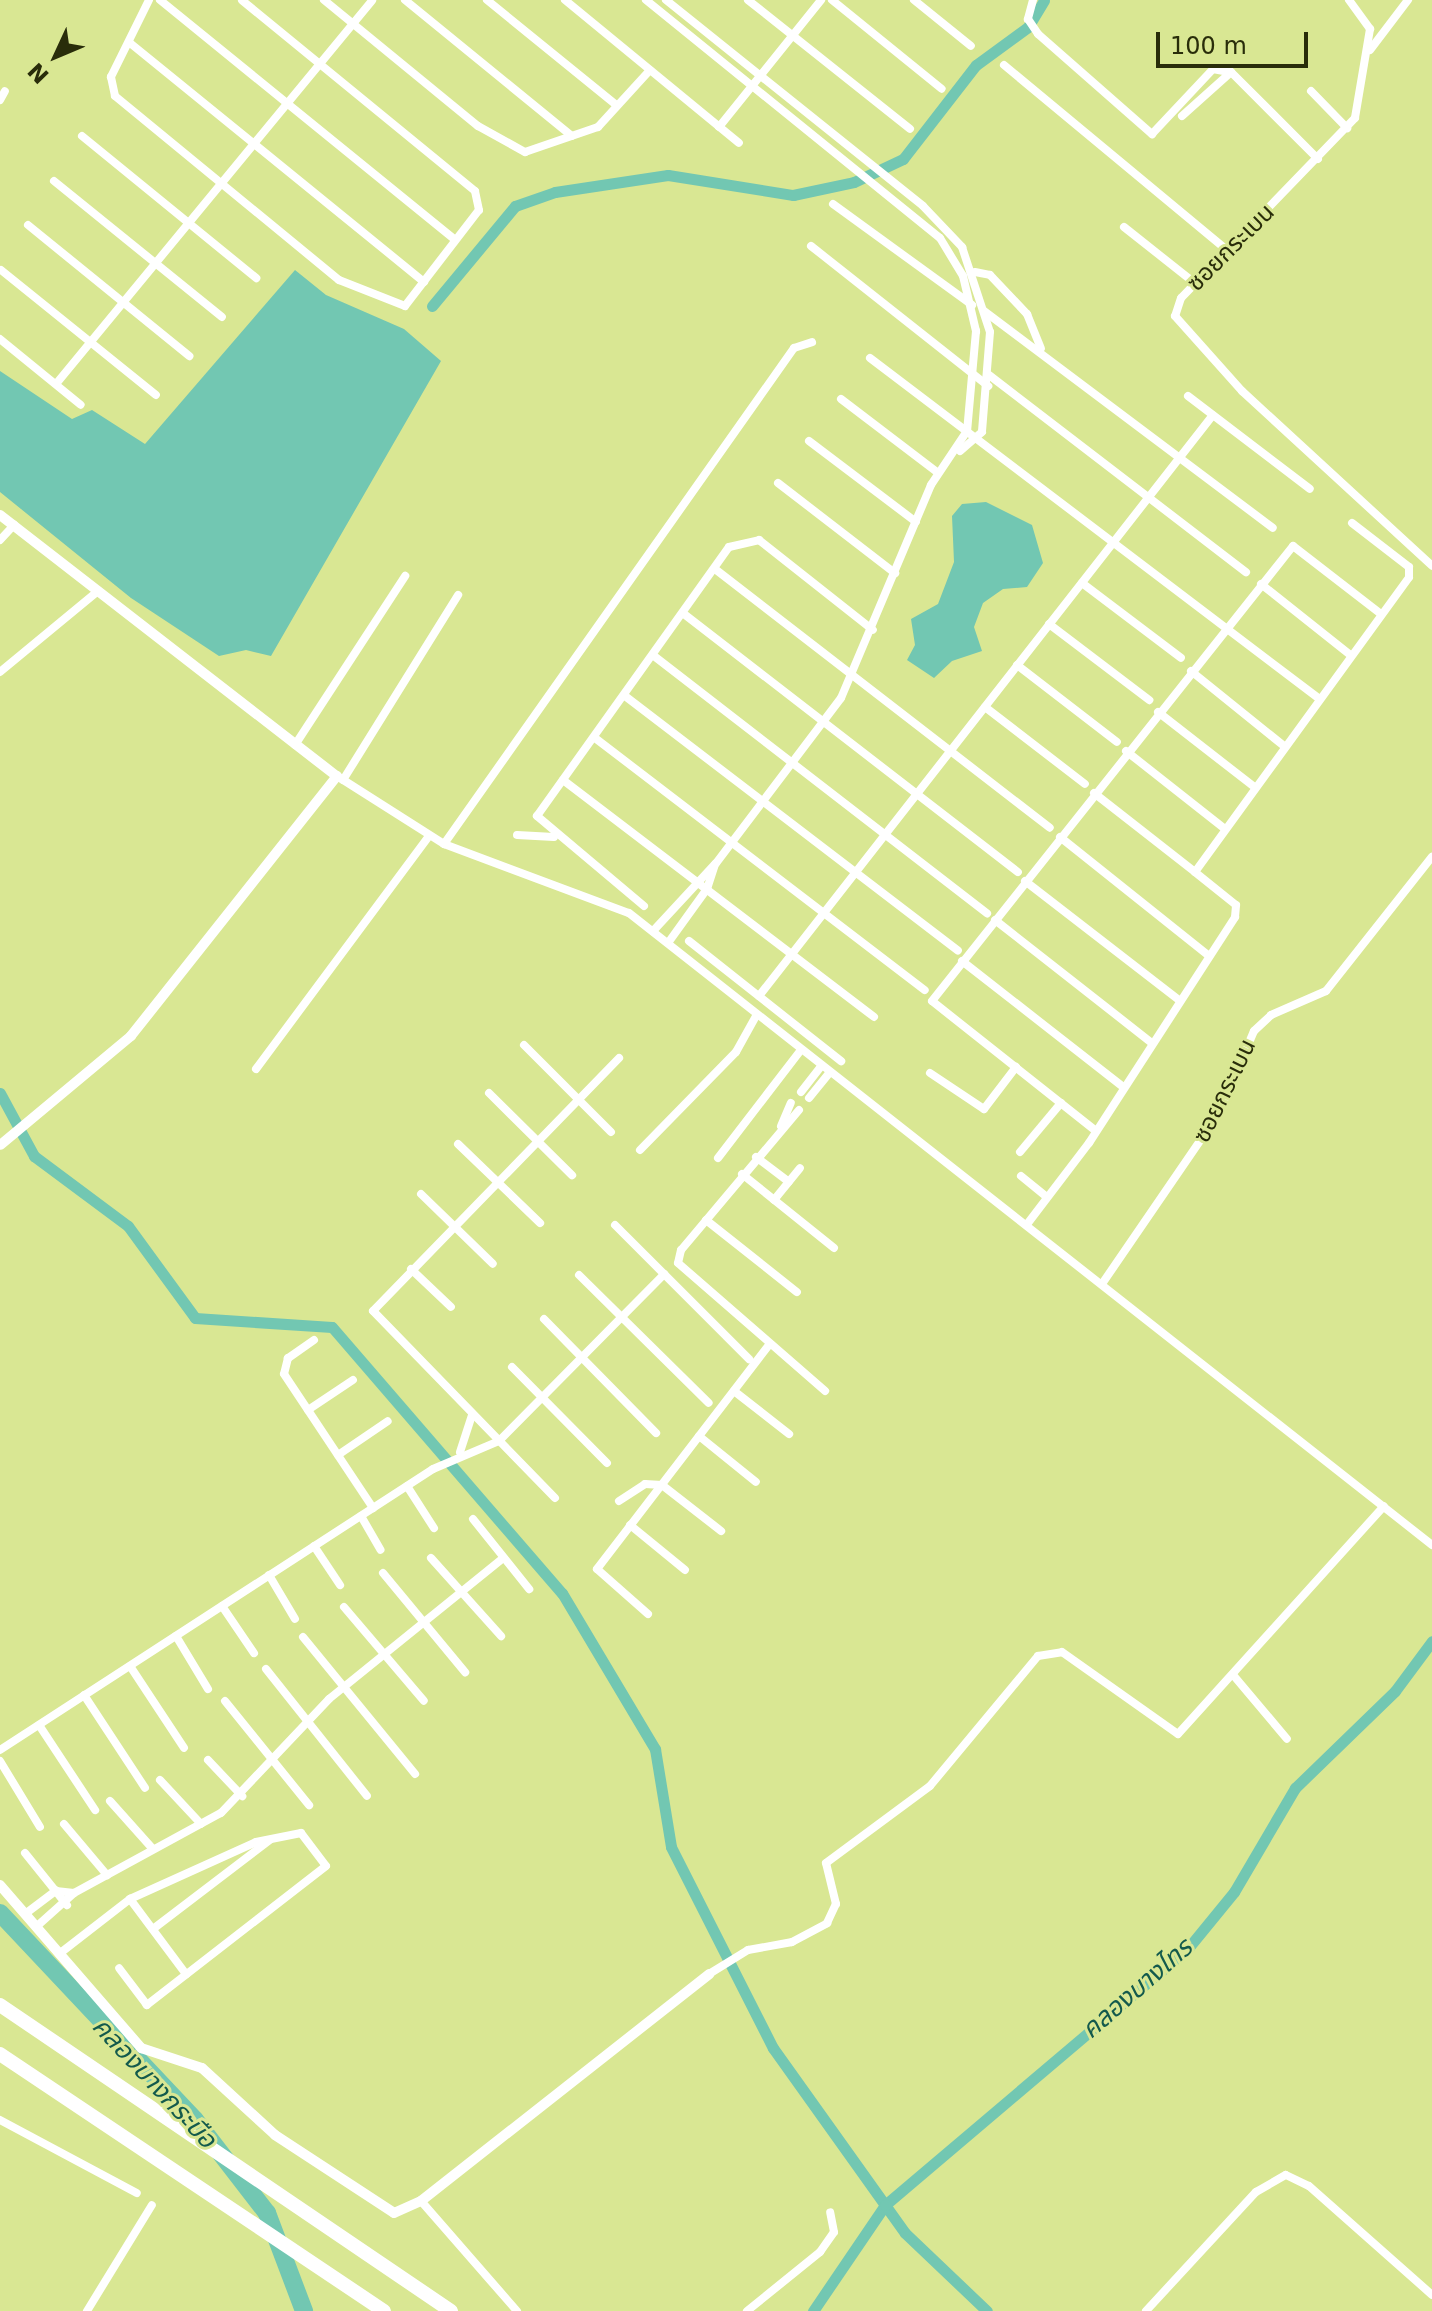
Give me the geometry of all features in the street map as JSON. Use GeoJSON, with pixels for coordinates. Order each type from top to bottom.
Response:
{"type":"FeatureCollection","features":[{"type":"Feature","properties":{"kind":"highway"},"geometry":{"type":"LineString","coordinates":[[0,2005],[451,2311]]}},
{"type":"Feature","properties":{"kind":"highway"},"geometry":{"type":"LineString","coordinates":[[0,2052],[384,2311]]}},
{"type":"Feature","properties":{"kind":"street"},"geometry":{"type":"LineString","coordinates":[[149,0],[111,77],[115,96],[221,184],[359,290],[405,306],[479,210],[475,191],[242,0]]}},
{"type":"Feature","properties":{"kind":"street"},"geometry":{"type":"LineString","coordinates":[[160,0],[455,240]]}},
{"type":"Feature","properties":{"kind":"street"},"geometry":{"type":"LineString","coordinates":[[324,0],[513,148],[525,152],[598,127],[650,70]]}},
{"type":"Feature","properties":{"kind":"street"},"geometry":{"type":"LineString","coordinates":[[56,384],[372,0]]}},
{"type":"Feature","properties":{"kind":"street"},"geometry":{"type":"LineString","coordinates":[[405,0],[572,136]]}},
{"type":"Feature","properties":{"kind":"street"},"geometry":{"type":"LineString","coordinates":[[487,0],[616,105]]}},
{"type":"Feature","properties":{"kind":"street"},"geometry":{"type":"LineString","coordinates":[[565,0],[739,143]]}},
{"type":"Feature","properties":{"kind":"street"},"geometry":{"type":"LineString","coordinates":[[646,0],[826,146],[892,195],[954,258],[974,306],[974,377],[967,431],[959,452]]}},
{"type":"Feature","properties":{"kind":"street"},"geometry":{"type":"LineString","coordinates":[[653,931],[695,880],[716,863],[823,721],[852,675],[938,473],[959,452],[979,440],[989,375],[988,313],[975,272],[923,206],[666,0]]}},
{"type":"Feature","properties":{"kind":"street"},"geometry":{"type":"LineString","coordinates":[[748,0],[910,129]]}},
{"type":"Feature","properties":{"kind":"street"},"geometry":{"type":"LineString","coordinates":[[719,127],[821,0]]}},
{"type":"Feature","properties":{"kind":"street"},"geometry":{"type":"LineString","coordinates":[[832,0],[942,89]]}},
{"type":"Feature","properties":{"kind":"street"},"geometry":{"type":"LineString","coordinates":[[914,0],[971,46]]}},
{"type":"Feature","properties":{"kind":"street"},"geometry":{"type":"LineString","coordinates":[[1033,0],[1028,19],[1038,34],[1152,134],[1213,69],[1228,72],[1318,159]]}},
{"type":"Feature","properties":{"kind":"street","name":"ซอยกระเบน"},"geometry":{"type":"LineString","coordinates":[[1349,0],[1368,23],[1370,50],[1361,104],[1347,128],[1175,309],[1186,335],[1432,566]]}},
{"type":"Feature","properties":{"kind":"street"},"geometry":{"type":"LineString","coordinates":[[1370,50],[1408,0]]}},
{"type":"Feature","properties":{"kind":"street"},"geometry":{"type":"LineString","coordinates":[[130,43],[424,282]]}},
{"type":"Feature","properties":{"kind":"street"},"geometry":{"type":"LineString","coordinates":[[1004,65],[1229,252]]}},
{"type":"Feature","properties":{"kind":"street"},"geometry":{"type":"LineString","coordinates":[[1182,116],[1228,72]]}},
{"type":"Feature","properties":{"kind":"street"},"geometry":{"type":"LineString","coordinates":[[1311,91],[1347,128]]}},
{"type":"Feature","properties":{"kind":"street"},"geometry":{"type":"LineString","coordinates":[[815,137],[822,127]]}},
{"type":"Feature","properties":{"kind":"street"},"geometry":{"type":"LineString","coordinates":[[82,136],[256,278]]}},
{"type":"Feature","properties":{"kind":"street"},"geometry":{"type":"LineString","coordinates":[[54,181],[222,317]]}},
{"type":"Feature","properties":{"kind":"street"},"geometry":{"type":"LineString","coordinates":[[833,204],[974,306],[1041,349],[1273,528]]}},
{"type":"Feature","properties":{"kind":"street"},"geometry":{"type":"LineString","coordinates":[[915,215],[923,206]]}},
{"type":"Feature","properties":{"kind":"street"},"geometry":{"type":"LineString","coordinates":[[28,225],[189,356]]}},
{"type":"Feature","properties":{"kind":"street"},"geometry":{"type":"LineString","coordinates":[[1124,227],[1196,284]]}},
{"type":"Feature","properties":{"kind":"street"},"geometry":{"type":"LineString","coordinates":[[811,246],[988,386]]}},
{"type":"Feature","properties":{"kind":"street"},"geometry":{"type":"LineString","coordinates":[[1,270],[156,395]]}},
{"type":"Feature","properties":{"kind":"street"},"geometry":{"type":"LineString","coordinates":[[975,272],[990,275],[1027,314],[1041,349]]}},
{"type":"Feature","properties":{"kind":"street"},"geometry":{"type":"LineString","coordinates":[[0,339],[81,405]]}},
{"type":"Feature","properties":{"kind":"street"},"geometry":{"type":"LineString","coordinates":[[444,844],[794,348],[812,342]]}},
{"type":"Feature","properties":{"kind":"street"},"geometry":{"type":"LineString","coordinates":[[870,358],[1317,697]]}},
{"type":"Feature","properties":{"kind":"street"},"geometry":{"type":"LineString","coordinates":[[989,375],[1246,572]]}},
{"type":"Feature","properties":{"kind":"street"},"geometry":{"type":"LineString","coordinates":[[1188,396],[1310,489]]}},
{"type":"Feature","properties":{"kind":"street"},"geometry":{"type":"LineString","coordinates":[[841,399],[938,473]]}},
{"type":"Feature","properties":{"kind":"street"},"geometry":{"type":"LineString","coordinates":[[759,996],[1213,415]]}},
{"type":"Feature","properties":{"kind":"street"},"geometry":{"type":"LineString","coordinates":[[809,441],[916,522]]}},
{"type":"Feature","properties":{"kind":"street"},"geometry":{"type":"LineString","coordinates":[[778,483],[895,573]]}},
{"type":"Feature","properties":{"kind":"street"},"geometry":{"type":"LineString","coordinates":[[0,515],[295,745],[429,836],[608,901],[653,931],[829,1073],[1104,1281],[1432,1545]]}},
{"type":"Feature","properties":{"kind":"street"},"geometry":{"type":"LineString","coordinates":[[1195,872],[1317,697],[1411,573],[1352,523]]}},
{"type":"Feature","properties":{"kind":"street"},"geometry":{"type":"LineString","coordinates":[[0,540],[14,525]]}},
{"type":"Feature","properties":{"kind":"street"},"geometry":{"type":"LineString","coordinates":[[644,906],[555,837],[537,816],[739,540],[759,540],[873,630]]}},
{"type":"Feature","properties":{"kind":"street"},"geometry":{"type":"LineString","coordinates":[[1096,1131],[932,1001],[1126,751],[1293,546],[1381,614]]}},
{"type":"Feature","properties":{"kind":"street"},"geometry":{"type":"LineString","coordinates":[[715,569],[1050,828]]}},
{"type":"Feature","properties":{"kind":"street"},"geometry":{"type":"LineString","coordinates":[[295,745],[405,576]]}},
{"type":"Feature","properties":{"kind":"street"},"geometry":{"type":"LineString","coordinates":[[1082,583],[1181,658]]}},
{"type":"Feature","properties":{"kind":"street"},"geometry":{"type":"LineString","coordinates":[[1261,584],[1349,654]]}},
{"type":"Feature","properties":{"kind":"street"},"geometry":{"type":"LineString","coordinates":[[0,672],[98,591]]}},
{"type":"Feature","properties":{"kind":"street"},"geometry":{"type":"LineString","coordinates":[[0,1145],[30,1127],[131,1036],[340,778],[458,595]]}},
{"type":"Feature","properties":{"kind":"street"},"geometry":{"type":"LineString","coordinates":[[684,614],[1018,872]]}},
{"type":"Feature","properties":{"kind":"street"},"geometry":{"type":"LineString","coordinates":[[1049,624],[1149,700]]}},
{"type":"Feature","properties":{"kind":"street"},"geometry":{"type":"LineString","coordinates":[[654,656],[987,913]]}},
{"type":"Feature","properties":{"kind":"street"},"geometry":{"type":"LineString","coordinates":[[1017,665],[1117,742]]}},
{"type":"Feature","properties":{"kind":"street"},"geometry":{"type":"LineString","coordinates":[[1191,671],[1284,746]]}},
{"type":"Feature","properties":{"kind":"street"},"geometry":{"type":"LineString","coordinates":[[625,696],[958,951]]}},
{"type":"Feature","properties":{"kind":"street"},"geometry":{"type":"LineString","coordinates":[[985,707],[1085,784]]}},
{"type":"Feature","properties":{"kind":"street"},"geometry":{"type":"LineString","coordinates":[[1158,712],[1253,786]]}},
{"type":"Feature","properties":{"kind":"street"},"geometry":{"type":"LineString","coordinates":[[595,738],[925,990]]}},
{"type":"Feature","properties":{"kind":"street"},"geometry":{"type":"LineString","coordinates":[[1126,751],[1224,828]]}},
{"type":"Feature","properties":{"kind":"street"},"geometry":{"type":"LineString","coordinates":[[563,780],[874,1017]]}},
{"type":"Feature","properties":{"kind":"street"},"geometry":{"type":"LineString","coordinates":[[1028,1223],[1096,1131],[1122,1086],[1238,911],[1195,872],[1094,793]]}},
{"type":"Feature","properties":{"kind":"street"},"geometry":{"type":"LineString","coordinates":[[517,835],[555,837]]}},
{"type":"Feature","properties":{"kind":"street"},"geometry":{"type":"LineString","coordinates":[[256,1069],[429,836]]}},
{"type":"Feature","properties":{"kind":"street"},"geometry":{"type":"LineString","coordinates":[[1060,837],[1209,956]]}},
{"type":"Feature","properties":{"kind":"street","name":"ซอยกระเบน"},"geometry":{"type":"LineString","coordinates":[[1104,1281],[1219,1113],[1254,1031],[1271,1015],[1326,991],[1432,857]]}},
{"type":"Feature","properties":{"kind":"street"},"geometry":{"type":"LineString","coordinates":[[668,943],[707,889],[716,863]]}},
{"type":"Feature","properties":{"kind":"street"},"geometry":{"type":"LineString","coordinates":[[1025,881],[1180,1001]]}},
{"type":"Feature","properties":{"kind":"street"},"geometry":{"type":"LineString","coordinates":[[995,920],[1152,1043]]}},
{"type":"Feature","properties":{"kind":"street"},"geometry":{"type":"LineString","coordinates":[[689,941],[841,1061]]}},
{"type":"Feature","properties":{"kind":"street"},"geometry":{"type":"LineString","coordinates":[[962,961],[1122,1086]]}},
{"type":"Feature","properties":{"kind":"street"},"geometry":{"type":"LineString","coordinates":[[640,1150],[736,1052],[756,1016]]}},
{"type":"Feature","properties":{"kind":"street"},"geometry":{"type":"LineString","coordinates":[[524,1045],[611,1132]]}},
{"type":"Feature","properties":{"kind":"street"},"geometry":{"type":"LineString","coordinates":[[718,1158],[801,1050]]}},
{"type":"Feature","properties":{"kind":"street"},"geometry":{"type":"LineString","coordinates":[[555,1498],[374,1317],[411,1269],[619,1058]]}},
{"type":"Feature","properties":{"kind":"street"},"geometry":{"type":"LineString","coordinates":[[801,1092],[821,1066]]}},
{"type":"Feature","properties":{"kind":"street"},"geometry":{"type":"LineString","coordinates":[[930,1073],[984,1109],[1016,1067]]}},
{"type":"Feature","properties":{"kind":"street"},"geometry":{"type":"LineString","coordinates":[[809,1098],[829,1073]]}},
{"type":"Feature","properties":{"kind":"street"},"geometry":{"type":"LineString","coordinates":[[489,1093],[572,1175]]}},
{"type":"Feature","properties":{"kind":"street"},"geometry":{"type":"LineString","coordinates":[[781,1126],[791,1103]]}},
{"type":"Feature","properties":{"kind":"street"},"geometry":{"type":"LineString","coordinates":[[1020,1152],[1061,1103]]}},
{"type":"Feature","properties":{"kind":"street"},"geometry":{"type":"LineString","coordinates":[[799,1110],[781,1126],[742,1174],[678,1263],[825,1391]]}},
{"type":"Feature","properties":{"kind":"street"},"geometry":{"type":"LineString","coordinates":[[458,1144],[540,1223]]}},
{"type":"Feature","properties":{"kind":"street"},"geometry":{"type":"LineString","coordinates":[[756,1157],[789,1182]]}},
{"type":"Feature","properties":{"kind":"street"},"geometry":{"type":"LineString","coordinates":[[774,1200],[800,1168]]}},
{"type":"Feature","properties":{"kind":"street"},"geometry":{"type":"LineString","coordinates":[[742,1174],[834,1248]]}},
{"type":"Feature","properties":{"kind":"street"},"geometry":{"type":"LineString","coordinates":[[1021,1176],[1047,1197]]}},
{"type":"Feature","properties":{"kind":"street"},"geometry":{"type":"LineString","coordinates":[[421,1194],[493,1264]]}},
{"type":"Feature","properties":{"kind":"street"},"geometry":{"type":"LineString","coordinates":[[706,1220],[797,1292]]}},
{"type":"Feature","properties":{"kind":"street"},"geometry":{"type":"LineString","coordinates":[[615,1225],[749,1359]]}},
{"type":"Feature","properties":{"kind":"street"},"geometry":{"type":"LineString","coordinates":[[411,1269],[451,1307]]}},
{"type":"Feature","properties":{"kind":"street"},"geometry":{"type":"LineString","coordinates":[[0,1750],[433,1469],[459,1453],[499,1441],[664,1274]]}},
{"type":"Feature","properties":{"kind":"street"},"geometry":{"type":"LineString","coordinates":[[579,1275],[709,1403]]}},
{"type":"Feature","properties":{"kind":"street"},"geometry":{"type":"LineString","coordinates":[[544,1319],[656,1433]]}},
{"type":"Feature","properties":{"kind":"street"},"geometry":{"type":"LineString","coordinates":[[314,1340],[282,1366],[373,1508]]}},
{"type":"Feature","properties":{"kind":"street"},"geometry":{"type":"LineString","coordinates":[[648,1614],[597,1573],[630,1525],[769,1345]]}},
{"type":"Feature","properties":{"kind":"street"},"geometry":{"type":"LineString","coordinates":[[512,1367],[607,1463]]}},
{"type":"Feature","properties":{"kind":"street"},"geometry":{"type":"LineString","coordinates":[[308,1410],[353,1380]]}},
{"type":"Feature","properties":{"kind":"street"},"geometry":{"type":"LineString","coordinates":[[734,1391],[789,1434]]}},
{"type":"Feature","properties":{"kind":"street"},"geometry":{"type":"LineString","coordinates":[[459,1453],[472,1414]]}},
{"type":"Feature","properties":{"kind":"street"},"geometry":{"type":"LineString","coordinates":[[338,1455],[388,1421]]}},
{"type":"Feature","properties":{"kind":"street"},"geometry":{"type":"LineString","coordinates":[[699,1436],[756,1482]]}},
{"type":"Feature","properties":{"kind":"street"},"geometry":{"type":"LineString","coordinates":[[619,1501],[645,1484],[662,1485],[721,1531]]}},
{"type":"Feature","properties":{"kind":"street"},"geometry":{"type":"LineString","coordinates":[[407,1486],[434,1528]]}},
{"type":"Feature","properties":{"kind":"street"},"geometry":{"type":"LineString","coordinates":[[0,1885],[141,2048],[202,2068],[275,2135],[394,2213],[421,2201],[709,1974],[748,1950],[792,1942],[827,1923],[836,1904],[826,1863],[930,1786],[1038,1656],[1062,1652],[1171,1733],[1184,1731],[1384,1506]]}},
{"type":"Feature","properties":{"kind":"street"},"geometry":{"type":"LineString","coordinates":[[361,1516],[381,1550]]}},
{"type":"Feature","properties":{"kind":"street"},"geometry":{"type":"LineString","coordinates":[[473,1519],[529,1589]]}},
{"type":"Feature","properties":{"kind":"street"},"geometry":{"type":"LineString","coordinates":[[630,1525],[685,1570]]}},
{"type":"Feature","properties":{"kind":"street"},"geometry":{"type":"LineString","coordinates":[[314,1546],[340,1585]]}},
{"type":"Feature","properties":{"kind":"street"},"geometry":{"type":"LineString","coordinates":[[431,1558],[501,1636]]}},
{"type":"Feature","properties":{"kind":"street"},"geometry":{"type":"LineString","coordinates":[[36,1927],[67,1905],[74,1893],[201,1824],[242,1796],[273,1756],[344,1686],[503,1558]]}},
{"type":"Feature","properties":{"kind":"street"},"geometry":{"type":"LineString","coordinates":[[383,1573],[465,1672]]}},
{"type":"Feature","properties":{"kind":"street"},"geometry":{"type":"LineString","coordinates":[[269,1575],[295,1619]]}},
{"type":"Feature","properties":{"kind":"street"},"geometry":{"type":"LineString","coordinates":[[222,1606],[254,1653]]}},
{"type":"Feature","properties":{"kind":"street"},"geometry":{"type":"LineString","coordinates":[[344,1607],[386,1652],[424,1701]]}},
{"type":"Feature","properties":{"kind":"street"},"geometry":{"type":"LineString","coordinates":[[176,1636],[208,1689]]}},
{"type":"Feature","properties":{"kind":"street"},"geometry":{"type":"LineString","coordinates":[[303,1637],[415,1774]]}},
{"type":"Feature","properties":{"kind":"street"},"geometry":{"type":"LineString","coordinates":[[130,1666],[184,1748]]}},
{"type":"Feature","properties":{"kind":"street"},"geometry":{"type":"LineString","coordinates":[[266,1669],[367,1796]]}},
{"type":"Feature","properties":{"kind":"street"},"geometry":{"type":"LineString","coordinates":[[1234,1676],[1287,1739]]}},
{"type":"Feature","properties":{"kind":"street"},"geometry":{"type":"LineString","coordinates":[[84,1695],[145,1788]]}},
{"type":"Feature","properties":{"kind":"street"},"geometry":{"type":"LineString","coordinates":[[225,1701],[273,1756],[309,1805]]}},
{"type":"Feature","properties":{"kind":"street"},"geometry":{"type":"LineString","coordinates":[[39,1725],[95,1810]]}},
{"type":"Feature","properties":{"kind":"street"},"geometry":{"type":"LineString","coordinates":[[208,1760],[242,1796]]}},
{"type":"Feature","properties":{"kind":"street"},"geometry":{"type":"LineString","coordinates":[[0,1761],[40,1827]]}},
{"type":"Feature","properties":{"kind":"street"},"geometry":{"type":"LineString","coordinates":[[160,1780],[201,1824]]}},
{"type":"Feature","properties":{"kind":"street"},"geometry":{"type":"LineString","coordinates":[[110,1801],[152,1848]]}},
{"type":"Feature","properties":{"kind":"street"},"geometry":{"type":"LineString","coordinates":[[64,1824],[107,1875]]}},
{"type":"Feature","properties":{"kind":"street"},"geometry":{"type":"LineString","coordinates":[[59,1954],[130,1899],[273,1837],[301,1833],[326,1866],[147,2005],[119,1968]]}},
{"type":"Feature","properties":{"kind":"street"},"geometry":{"type":"LineString","coordinates":[[153,1929],[273,1837]]}},
{"type":"Feature","properties":{"kind":"street"},"geometry":{"type":"LineString","coordinates":[[25,1853],[67,1905]]}},
{"type":"Feature","properties":{"kind":"street"},"geometry":{"type":"LineString","coordinates":[[25,1914],[56,1891],[74,1893]]}},
{"type":"Feature","properties":{"kind":"street"},"geometry":{"type":"LineString","coordinates":[[130,1899],[186,1974]]}},
{"type":"Feature","properties":{"kind":"street"},"geometry":{"type":"LineString","coordinates":[[0,2120],[137,2193]]}},
{"type":"Feature","properties":{"kind":"street"},"geometry":{"type":"LineString","coordinates":[[1146,2311],[1256,2192],[1286,2175],[1309,2186],[1432,2295]]}},
{"type":"Feature","properties":{"kind":"street"},"geometry":{"type":"LineString","coordinates":[[421,2201],[517,2311]]}},
{"type":"Feature","properties":{"kind":"street"},"geometry":{"type":"LineString","coordinates":[[87,2311],[152,2205]]}},
{"type":"Feature","properties":{"kind":"street"},"geometry":{"type":"LineString","coordinates":[[747,2311],[820,2252],[834,2232],[830,2212]]}},
{"type":"Feature","properties":{"kind":"water"},"geometry":{"type":"Polygon","coordinates":[[[295,270],[326,295],[404,329],[441,361],[271,656],[246,650],[219,656],[131,598],[0,492],[0,371],[72,419],[92,410],[145,444],[295,270]]]}},
{"type":"Feature","properties":{"kind":"water"},"geometry":{"type":"Polygon","coordinates":[[[986,502],[1032,525],[1043,563],[1027,587],[1003,589],[983,603],[974,627],[982,651],[952,661],[934,678],[907,660],[915,645],[911,619],[938,604],[954,562],[952,516],[962,504],[986,502]]]}},
{"type":"Feature","properties":{"kind":"waterway"},"geometry":{"type":"LineString","coordinates":[[432,306],[515,206],[555,192],[668,175],[793,195],[854,182],[903,159],[976,65],[1028,27],[1044,0]]}},
{"type":"Feature","properties":{"kind":"waterway"},"geometry":{"type":"LineString","coordinates":[[0,1093],[34,1156],[128,1226],[195,1318],[332,1327],[562,1593],[655,1749],[671,1847],[773,2048],[905,2233],[987,2311]]}},
{"type":"Feature","properties":{"kind":"waterway","name":"คลองบางไทร"},"geometry":{"type":"LineString","coordinates":[[813,2311],[885,2205],[1189,1947],[1234,1892],[1295,1788],[1395,1691],[1432,1641]]}},
{"type":"Feature","properties":{"kind":"waterway","name":"คลองบางกระบือ"},"geometry":{"type":"LineString","coordinates":[[0,1913],[195,2120],[267,2213],[304,2311]]}}]}
